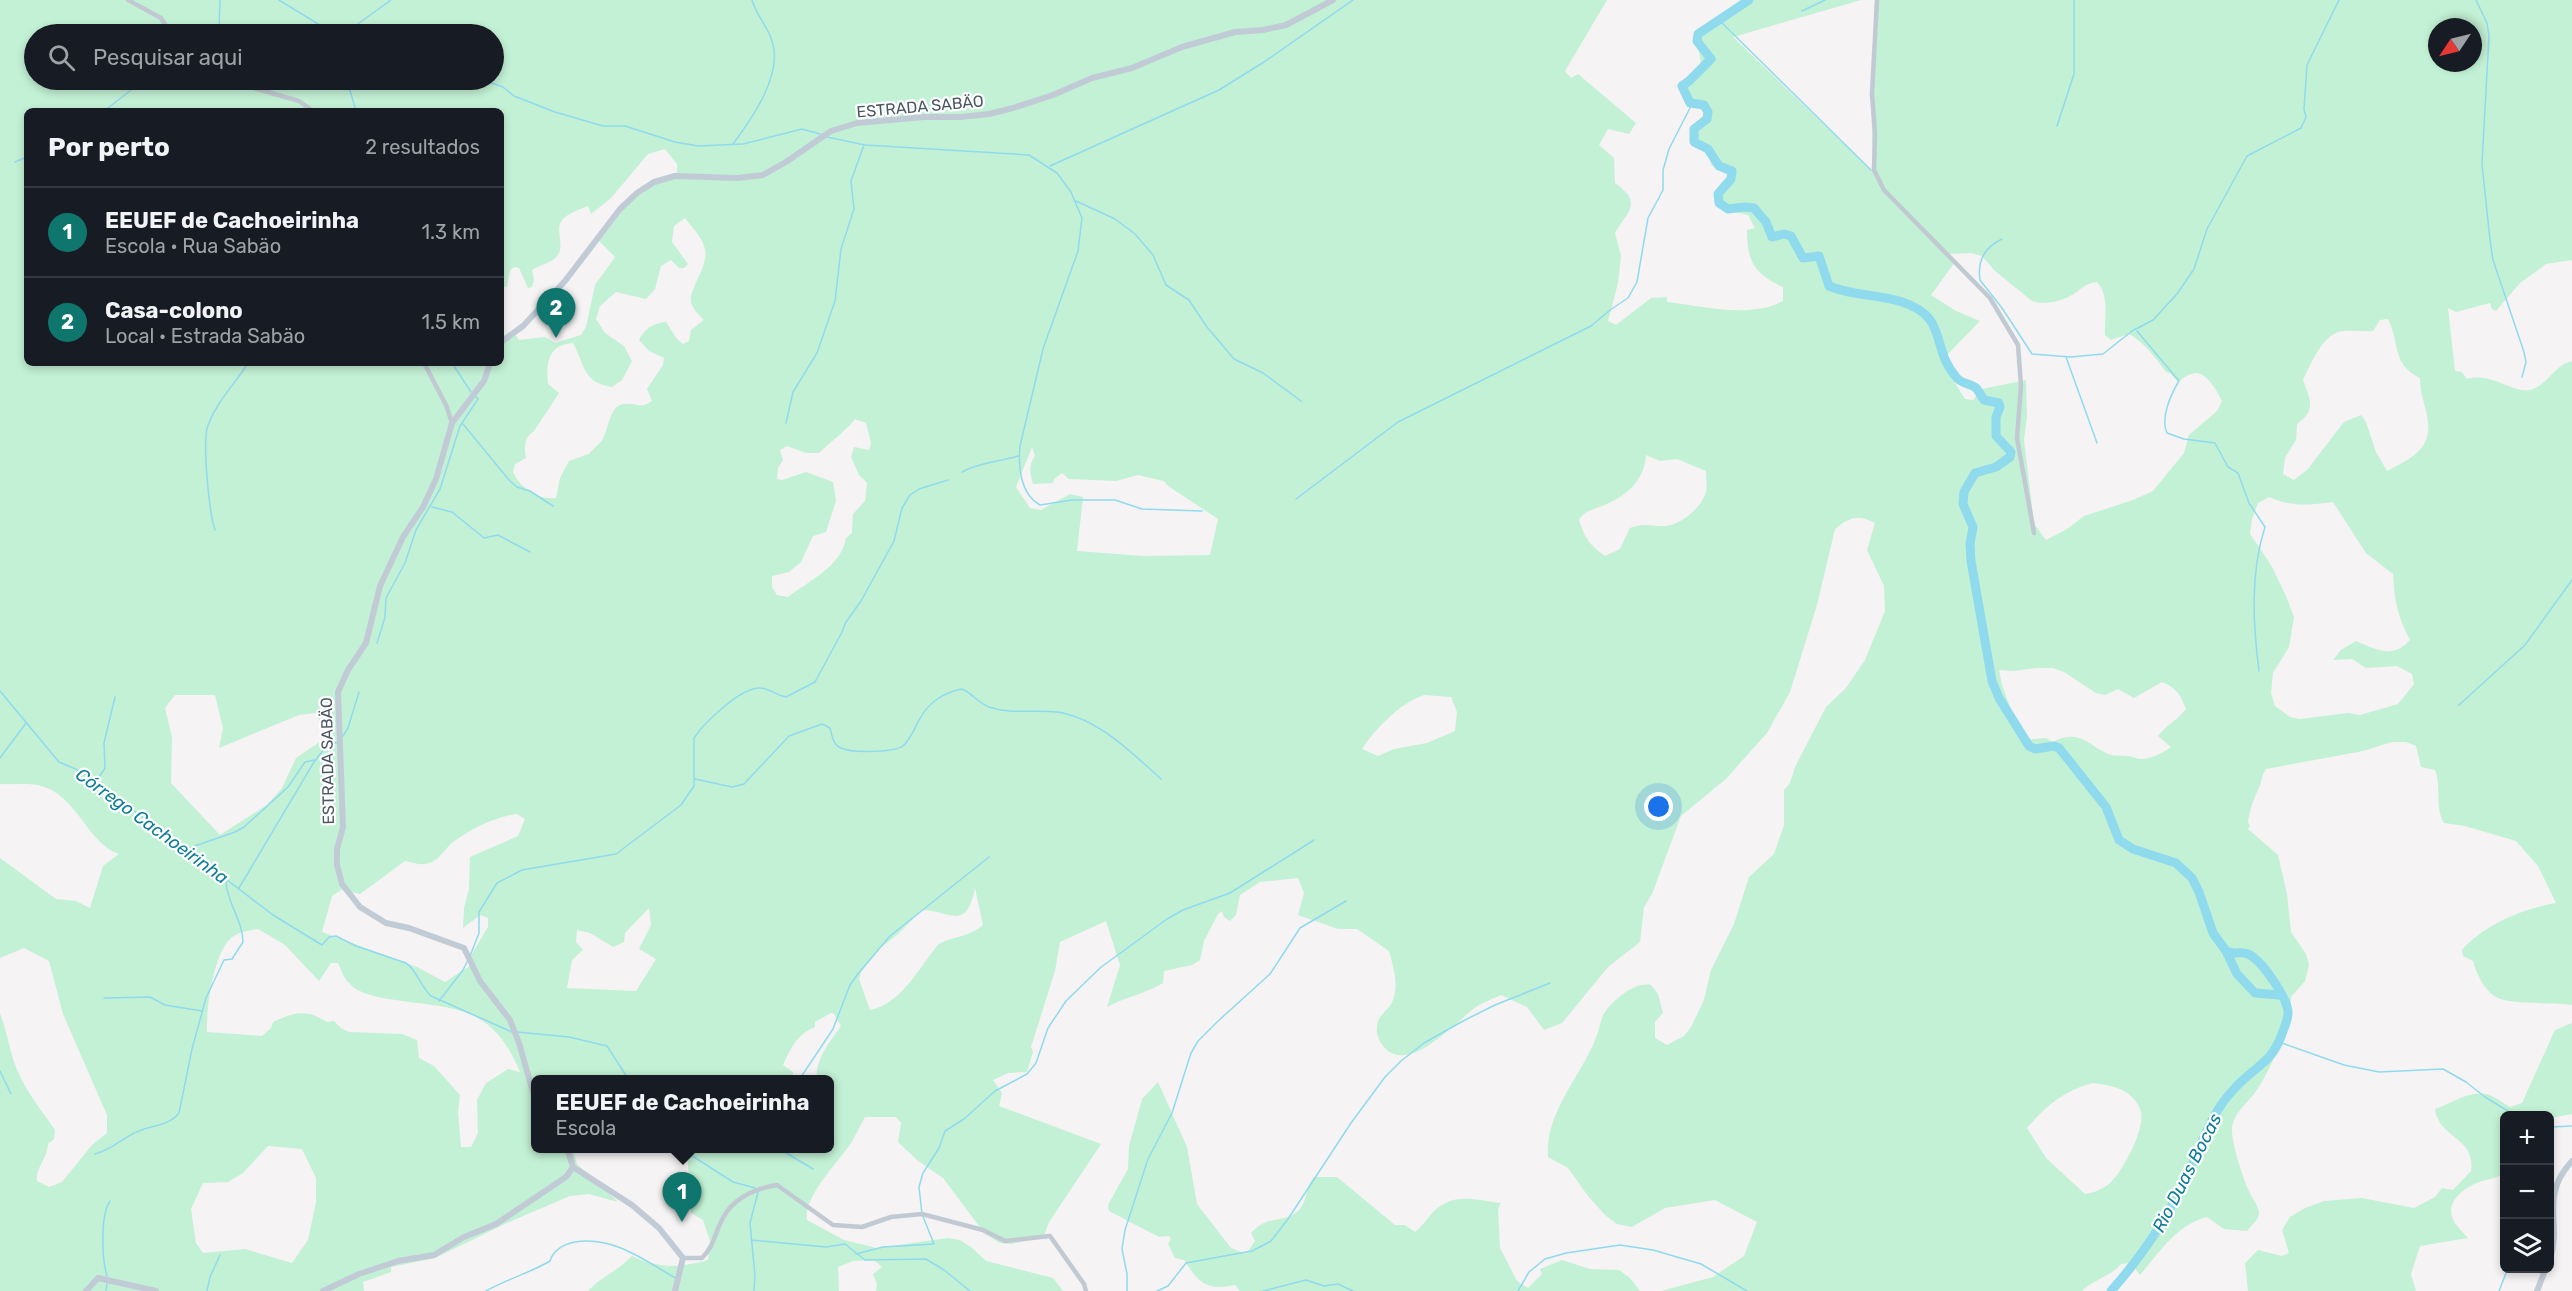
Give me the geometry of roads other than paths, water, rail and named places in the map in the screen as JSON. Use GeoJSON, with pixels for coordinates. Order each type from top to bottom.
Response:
{"type":"FeatureCollection","features":[{"type":"Feature","properties":{"kind":"street"},"geometry":{"type":"LineString","coordinates":[[128,0],[161,18],[165,24]]}},
{"type":"Feature","properties":{"kind":"street","name":"ESTRADA SABÄO"},"geometry":{"type":"LineString","coordinates":[[504,340],[523,326],[565,281],[620,209],[637,193],[654,182],[675,176],[738,178],[763,175],[831,131],[857,123],[924,117],[960,117],[989,114],[1013,108],[1053,95],[1092,78],[1132,68],[1182,46],[1235,32],[1263,30],[1286,25],[1333,0]]}},
{"type":"Feature","properties":{"kind":"street"},"geometry":{"type":"LineString","coordinates":[[1877,0],[1872,94],[1875,174],[1884,190],[1995,304],[2018,345],[2021,386],[2017,438],[2034,533]]}},
{"type":"Feature","properties":{"kind":"street"},"geometry":{"type":"LineString","coordinates":[[260,90],[298,101],[308,108]]}},
{"type":"Feature","properties":{"kind":"street"},"geometry":{"type":"LineString","coordinates":[[425,366],[452,423]]}},
{"type":"Feature","properties":{"kind":"street","name":"ESTRADA SABÄO"},"geometry":{"type":"LineString","coordinates":[[489,366],[484,381],[452,423],[436,479],[423,507],[403,537],[380,586],[366,643],[348,670],[338,692],[337,729],[343,827],[337,849],[337,865],[342,884],[360,907],[386,923],[409,928],[464,948],[480,981],[510,1020],[531,1085]]}},
{"type":"Feature","properties":{"kind":"street"},"geometry":{"type":"LineString","coordinates":[[568,1153],[573,1167],[632,1205],[659,1228],[683,1258]]}},
{"type":"Feature","properties":{"kind":"street"},"geometry":{"type":"LineString","coordinates":[[2553,1219],[2552,1202],[2559,1174],[2572,1161]]}},
{"type":"Feature","properties":{"kind":"street"},"geometry":{"type":"LineString","coordinates":[[323,1291],[359,1274],[398,1261],[434,1255],[464,1237],[496,1224],[535,1200],[566,1177],[573,1167]]}},
{"type":"Feature","properties":{"kind":"street"},"geometry":{"type":"LineString","coordinates":[[683,1258],[702,1257],[711,1248],[720,1222],[729,1206],[742,1196],[764,1187],[777,1185],[833,1225],[862,1227],[891,1217],[922,1214],[983,1230],[1005,1241],[1050,1236],[1084,1284],[1086,1291]]}},
{"type":"Feature","properties":{"kind":"street"},"geometry":{"type":"LineString","coordinates":[[675,1291],[683,1258]]}},
{"type":"Feature","properties":{"kind":"street"},"geometry":{"type":"LineString","coordinates":[[2537,1291],[2544,1273]]}},
{"type":"Feature","properties":{"kind":"street"},"geometry":{"type":"LineString","coordinates":[[86,1291],[98,1278],[156,1291]]}},
{"type":"Feature","properties":{"kind":"waterway"},"geometry":{"type":"LineString","coordinates":[[219,24],[220,0]]}},
{"type":"Feature","properties":{"kind":"waterway"},"geometry":{"type":"LineString","coordinates":[[279,0],[318,24]]}},
{"type":"Feature","properties":{"kind":"waterway"},"geometry":{"type":"LineString","coordinates":[[358,24],[391,0]]}},
{"type":"Feature","properties":{"kind":"waterway"},"geometry":{"type":"LineString","coordinates":[[733,144],[757,108],[774,66],[771,38],[752,0]]}},
{"type":"Feature","properties":{"kind":"waterway"},"geometry":{"type":"LineString","coordinates":[[1050,166],[1219,90],[1264,62],[1353,0]]}},
{"type":"Feature","properties":{"kind":"waterway","name":"Rio Duas Bocas"},"geometry":{"type":"LineString","coordinates":[[1749,0],[1698,34],[1697,41],[1711,59],[1682,86],[1690,103],[1704,105],[1708,112],[1707,119],[1694,129],[1694,142],[1708,149],[1719,166],[1732,171],[1731,179],[1718,194],[1719,203],[1728,209],[1754,208],[1766,222],[1772,237],[1784,234],[1791,236],[1803,258],[1819,256],[1829,286],[1847,292],[1893,299],[1917,308],[1933,324],[1943,355],[1956,377],[1976,388],[1984,400],[1999,403],[1996,436],[2011,452],[2010,457],[1996,467],[1975,473],[1964,492],[1963,504],[1973,527],[1970,544],[1971,561],[1992,681],[1999,698],[2029,746],[2035,749],[2054,746],[2059,748],[2106,807],[2119,840],[2133,849],[2176,863],[2192,878],[2213,933],[2226,951],[2237,974],[2255,993],[2280,995]]}},
{"type":"Feature","properties":{"kind":"waterway"},"geometry":{"type":"LineString","coordinates":[[1802,11],[1825,0]]}},
{"type":"Feature","properties":{"kind":"waterway"},"geometry":{"type":"LineString","coordinates":[[2057,126],[2074,74],[2074,0]]}},
{"type":"Feature","properties":{"kind":"waterway"},"geometry":{"type":"LineString","coordinates":[[2002,239],[1991,246],[1981,260],[1980,280],[2002,308],[2032,354],[2071,357],[2103,354],[2132,331],[2153,320],[2177,294],[2194,269],[2207,229],[2247,156],[2301,128],[2306,117],[2304,109],[2307,65],[2339,0]]}},
{"type":"Feature","properties":{"kind":"waterway"},"geometry":{"type":"LineString","coordinates":[[2476,0],[2487,23],[2489,36],[2482,164],[2490,240],[2493,260],[2524,352],[2526,362],[2522,377]]}},
{"type":"Feature","properties":{"kind":"waterway"},"geometry":{"type":"LineString","coordinates":[[1718,19],[1871,170]]}},
{"type":"Feature","properties":{"kind":"waterway"},"geometry":{"type":"LineString","coordinates":[[504,88],[514,96],[555,112],[603,126],[625,126],[675,142],[698,146],[743,144],[802,129],[820,134]]}},
{"type":"Feature","properties":{"kind":"waterway"},"geometry":{"type":"LineString","coordinates":[[108,108],[131,90]]}},
{"type":"Feature","properties":{"kind":"waterway"},"geometry":{"type":"LineString","coordinates":[[350,90],[355,108]]}},
{"type":"Feature","properties":{"kind":"waterway"},"geometry":{"type":"LineString","coordinates":[[1296,499],[1398,422],[1591,326],[1628,298],[1637,282],[1648,218],[1663,190],[1663,170],[1669,149],[1692,104]]}},
{"type":"Feature","properties":{"kind":"waterway"},"geometry":{"type":"LineString","coordinates":[[827,137],[865,145],[1029,155],[1057,173],[1071,192],[1082,218],[1078,251],[1043,349],[1020,446],[1019,462],[1024,487],[1033,500],[1040,505],[1072,500],[1115,500],[1142,509],[1202,511]]}},
{"type":"Feature","properties":{"kind":"waterway"},"geometry":{"type":"LineString","coordinates":[[786,423],[793,392],[817,353],[835,301],[841,249],[854,209],[851,181],[864,145]]}},
{"type":"Feature","properties":{"kind":"waterway"},"geometry":{"type":"LineString","coordinates":[[15,162],[24,158]]}},
{"type":"Feature","properties":{"kind":"waterway"},"geometry":{"type":"LineString","coordinates":[[1076,201],[1115,219],[1135,234],[1153,255],[1166,285],[1189,300],[1207,327],[1234,359],[1263,373],[1301,401]]}},
{"type":"Feature","properties":{"kind":"waterway"},"geometry":{"type":"LineString","coordinates":[[2137,331],[2179,381],[2166,413],[2167,433],[2184,439],[2215,443],[2228,467],[2238,473],[2249,503],[2265,527],[2257,562],[2254,599],[2259,671]]}},
{"type":"Feature","properties":{"kind":"waterway"},"geometry":{"type":"LineString","coordinates":[[2066,357],[2097,443]]}},
{"type":"Feature","properties":{"kind":"waterway"},"geometry":{"type":"LineString","coordinates":[[215,530],[207,477],[206,433],[216,408],[246,366]]}},
{"type":"Feature","properties":{"kind":"waterway"},"geometry":{"type":"LineString","coordinates":[[454,366],[471,392]]}},
{"type":"Feature","properties":{"kind":"waterway"},"geometry":{"type":"LineString","coordinates":[[377,643],[385,617],[386,598],[405,563],[416,530],[440,489],[460,426],[478,399],[475,396]]}},
{"type":"Feature","properties":{"kind":"waterway"},"geometry":{"type":"LineString","coordinates":[[463,424],[509,480],[517,487],[530,491],[553,506]]}},
{"type":"Feature","properties":{"kind":"waterway"},"geometry":{"type":"LineString","coordinates":[[962,472],[983,464],[1018,456]]}},
{"type":"Feature","properties":{"kind":"waterway"},"geometry":{"type":"LineString","coordinates":[[470,956],[479,933],[479,912],[497,883],[522,870],[616,854],[681,805],[694,786],[694,738],[733,699],[752,689],[760,688],[786,697],[815,682],[846,622],[861,601],[894,541],[902,508],[910,495],[919,489],[948,480]]}},
{"type":"Feature","properties":{"kind":"waterway"},"geometry":{"type":"LineString","coordinates":[[432,507],[452,512],[484,538],[498,535],[530,552]]}},
{"type":"Feature","properties":{"kind":"waterway"},"geometry":{"type":"LineString","coordinates":[[2459,705],[2525,645],[2572,580]]}},
{"type":"Feature","properties":{"kind":"waterway"},"geometry":{"type":"LineString","coordinates":[[695,779],[732,787],[744,784],[789,736],[822,724],[830,728],[836,745],[846,750],[873,751],[899,748],[907,742],[924,712],[933,702],[944,695],[962,689],[985,705],[997,709],[1057,712],[1086,721],[1114,738],[1161,779]]}},
{"type":"Feature","properties":{"kind":"waterway","name":"Córrego Cachoeirinha"},"geometry":{"type":"LineString","coordinates":[[0,691],[59,762],[80,771],[182,846],[193,860],[210,867],[273,915],[322,945],[329,937],[336,936],[356,946],[406,963],[431,996],[512,1032]]}},
{"type":"Feature","properties":{"kind":"waterway"},"geometry":{"type":"LineString","coordinates":[[343,736],[348,728],[359,692]]}},
{"type":"Feature","properties":{"kind":"waterway"},"geometry":{"type":"LineString","coordinates":[[96,782],[105,768],[104,743],[115,697]]}},
{"type":"Feature","properties":{"kind":"waterway"},"geometry":{"type":"LineString","coordinates":[[0,758],[26,723]]}},
{"type":"Feature","properties":{"kind":"waterway"},"geometry":{"type":"LineString","coordinates":[[239,888],[314,762],[325,748],[338,742]]}},
{"type":"Feature","properties":{"kind":"waterway"},"geometry":{"type":"LineString","coordinates":[[186,849],[244,827],[288,787],[305,762],[314,760]]}},
{"type":"Feature","properties":{"kind":"waterway"},"geometry":{"type":"LineString","coordinates":[[856,1254],[883,1247],[934,1244],[922,1214],[919,1187],[923,1173],[939,1148],[945,1131],[964,1119],[995,1091],[1027,1074],[1036,1063],[1048,1028],[1066,1001],[1100,968],[1167,919],[1183,910],[1230,893],[1314,840]]}},
{"type":"Feature","properties":{"kind":"waterway"},"geometry":{"type":"LineString","coordinates":[[802,1075],[833,1029],[850,985],[890,936],[989,857]]}},
{"type":"Feature","properties":{"kind":"waterway"},"geometry":{"type":"LineString","coordinates":[[95,1154],[108,1149],[133,1133],[160,1125],[179,1113],[192,1049],[206,998],[224,960],[232,959],[243,942],[226,882]]}},
{"type":"Feature","properties":{"kind":"waterway"},"geometry":{"type":"LineString","coordinates":[[1127,1291],[1127,1274],[1122,1249],[1125,1230],[1148,1159],[1172,1113],[1191,1053],[1198,1041],[1270,974],[1300,928],[1346,901]]}},
{"type":"Feature","properties":{"kind":"waterway","name":"Rio Duas Bocas"},"geometry":{"type":"LineString","coordinates":[[2111,1291],[2134,1263],[2165,1218],[2220,1107],[2242,1081],[2274,1051],[2286,1022],[2288,1013],[2284,999],[2267,972],[2248,954],[2226,951]]}},
{"type":"Feature","properties":{"kind":"waterway"},"geometry":{"type":"LineString","coordinates":[[439,1001],[468,960]]}},
{"type":"Feature","properties":{"kind":"waterway"},"geometry":{"type":"LineString","coordinates":[[1157,1291],[1168,1286],[1186,1263],[1252,1251],[1271,1241],[1351,1123],[1385,1077],[1401,1061],[1424,1043],[1463,1021],[1495,1005],[1550,983]]}},
{"type":"Feature","properties":{"kind":"waterway"},"geometry":{"type":"LineString","coordinates":[[104,998],[150,997],[165,1005],[202,1011]]}},
{"type":"Feature","properties":{"kind":"waterway","name":"Córrego Cachoeirinha"},"geometry":{"type":"LineString","coordinates":[[517,1032],[569,1037],[607,1046],[626,1075]]}},
{"type":"Feature","properties":{"kind":"waterway"},"geometry":{"type":"LineString","coordinates":[[2279,1042],[2344,1065],[2379,1072],[2443,1069],[2508,1111]]}},
{"type":"Feature","properties":{"kind":"waterway"},"geometry":{"type":"LineString","coordinates":[[0,1071],[11,1094]]}},
{"type":"Feature","properties":{"kind":"waterway"},"geometry":{"type":"LineString","coordinates":[[2554,1127],[2572,1126]]}},
{"type":"Feature","properties":{"kind":"waterway","name":"Córrego Cachoeirinha"},"geometry":{"type":"LineString","coordinates":[[688,1153],[733,1182],[755,1188]]}},
{"type":"Feature","properties":{"kind":"waterway"},"geometry":{"type":"LineString","coordinates":[[786,1153],[813,1169]]}},
{"type":"Feature","properties":{"kind":"waterway","name":"Córrego Cachoeirinha"},"geometry":{"type":"LineString","coordinates":[[754,1291],[755,1276],[750,1223],[758,1192]]}},
{"type":"Feature","properties":{"kind":"waterway"},"geometry":{"type":"LineString","coordinates":[[107,1276],[103,1238],[105,1216],[110,1201]]}},
{"type":"Feature","properties":{"kind":"waterway","name":"Córrego Cachoeirinha"},"geometry":{"type":"LineString","coordinates":[[751,1240],[826,1247],[845,1244],[865,1260],[926,1259],[970,1291]]}},
{"type":"Feature","properties":{"kind":"waterway"},"geometry":{"type":"LineString","coordinates":[[486,1291],[550,1261],[556,1251],[563,1246],[589,1241],[616,1246],[628,1251],[677,1279]]}},
{"type":"Feature","properties":{"kind":"waterway"},"geometry":{"type":"LineString","coordinates":[[1518,1291],[1529,1272],[1545,1259],[1566,1253],[1620,1245],[1653,1250],[1701,1264],[1747,1291]]}},
{"type":"Feature","properties":{"kind":"waterway"},"geometry":{"type":"LineString","coordinates":[[207,1291],[210,1277],[220,1255]]}},
{"type":"Feature","properties":{"kind":"waterway"},"geometry":{"type":"LineString","coordinates":[[2499,1291],[2506,1273]]}},
{"type":"Feature","properties":{"kind":"waterway"},"geometry":{"type":"LineString","coordinates":[[1263,1291],[1306,1280],[1324,1286],[1338,1284],[1353,1291]]}},
{"type":"Feature","properties":{"kind":"waterway"},"geometry":{"type":"LineString","coordinates":[[106,1291],[107,1284]]}},
{"type":"Feature","properties":{"kind":"place","name":"Casa-colono"},"geometry":{"type":"Point","coordinates":[556,338]}},
{"type":"Feature","properties":{"kind":"place","name":"EEUEF de Cachoeirinha"},"geometry":{"type":"Point","coordinates":[682,1222]}}]}
